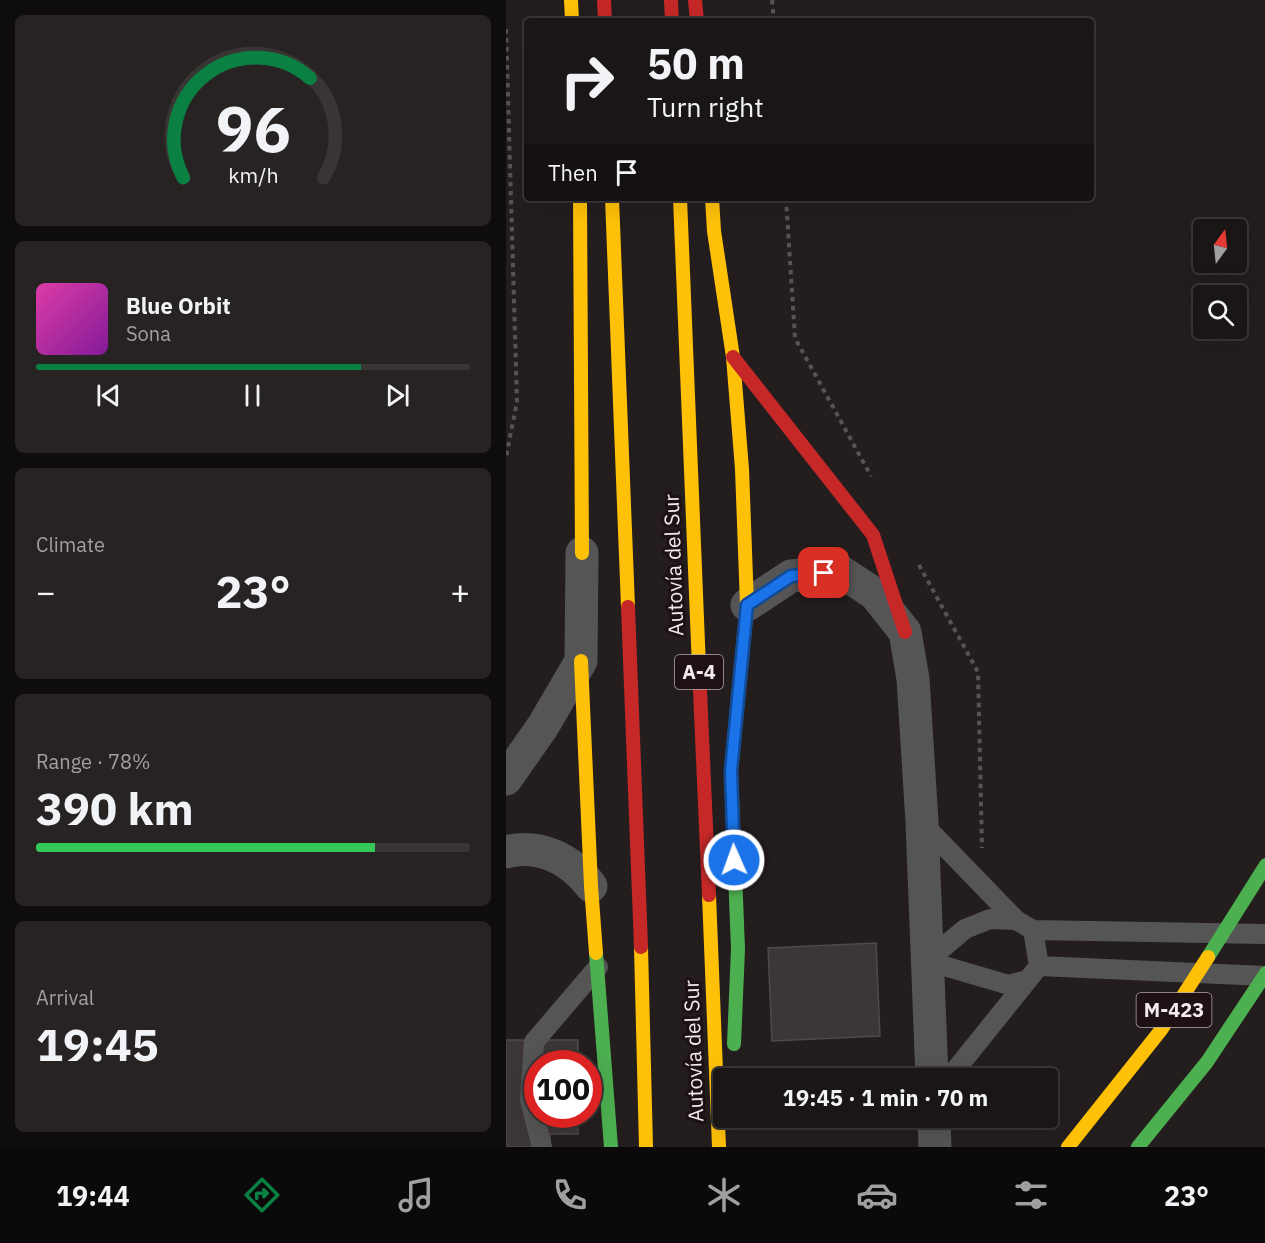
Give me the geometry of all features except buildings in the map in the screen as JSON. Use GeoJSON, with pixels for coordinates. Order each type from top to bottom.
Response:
{"type":"FeatureCollection","features":[{"type":"Feature","properties":{"kind":"main road"},"geometry":{"type":"LineString","coordinates":[[572,0],[572,18]]}},
{"type":"Feature","properties":{"kind":"main road"},"geometry":{"type":"LineString","coordinates":[[604,0],[605,18]]}},
{"type":"Feature","properties":{"kind":"main road"},"geometry":{"type":"LineString","coordinates":[[671,0],[672,18]]}},
{"type":"Feature","properties":{"kind":"main road"},"geometry":{"type":"LineString","coordinates":[[695,0],[697,18]]}},
{"type":"Feature","properties":{"kind":"main road"},"geometry":{"type":"LineString","coordinates":[[580,201],[582,553]]}},
{"type":"Feature","properties":{"kind":"main road"},"geometry":{"type":"LineString","coordinates":[[612,201],[639,884],[646,1147]]}},
{"type":"Feature","properties":{"kind":"main road","name":"Autovía del Sur"},"geometry":{"type":"LineString","coordinates":[[680,201],[719,1147]]}},
{"type":"Feature","properties":{"kind":"main road"},"geometry":{"type":"LineString","coordinates":[[712,201],[714,231],[733,357],[742,469],[747,605],[731,771],[738,949],[734,1055]]}},
{"type":"Feature","properties":{"kind":"main road"},"geometry":{"type":"LineString","coordinates":[[733,357],[873,535],[905,632]]}},
{"type":"Feature","properties":{"kind":"main road"},"geometry":{"type":"LineString","coordinates":[[581,661],[591,886],[611,1147]]}},
{"type":"Feature","properties":{"kind":"main road","name":"M-423"},"geometry":{"type":"LineString","coordinates":[[1068,1147],[1161,1030],[1256,883],[1265,864]]}},
{"type":"Feature","properties":{"kind":"main road","name":"M-423"},"geometry":{"type":"LineString","coordinates":[[1138,1147],[1207,1062],[1265,975]]}},
{"type":"Feature","properties":{"kind":"main road"},"geometry":{"type":"LineString","coordinates":[[730,1147],[731,1128]]}},
{"type":"Feature","properties":{"kind":"street"},"geometry":{"type":"LineString","coordinates":[[506,778],[543,726],[581,661],[582,553]]}},
{"type":"Feature","properties":{"kind":"street"},"geometry":{"type":"LineString","coordinates":[[747,605],[791,576],[840,572],[875,594],[905,632],[913,679],[922,822],[932,1068]]}},
{"type":"Feature","properties":{"kind":"street"},"geometry":{"type":"LineString","coordinates":[[506,852],[537,849],[564,860],[591,886]]}},
{"type":"Feature","properties":{"kind":"street"},"geometry":{"type":"LineString","coordinates":[[934,1128],[935,1147]]}},
{"type":"Feature","properties":{"kind":"lane"},"geometry":{"type":"LineString","coordinates":[[922,822],[1024,925],[1033,973],[957,1068]]}},
{"type":"Feature","properties":{"kind":"lane"},"geometry":{"type":"LineString","coordinates":[[928,961],[965,929],[990,919],[1024,925],[1265,934]]}},
{"type":"Feature","properties":{"kind":"lane"},"geometry":{"type":"LineString","coordinates":[[928,961],[1009,985],[1033,973],[1265,975]]}},
{"type":"Feature","properties":{"kind":"lane"},"geometry":{"type":"LineString","coordinates":[[542,1147],[530,1100],[534,1042],[598,966]]}},
{"type":"Feature","properties":{"kind":"path"},"geometry":{"type":"LineString","coordinates":[[772,0],[774,18]]}},
{"type":"Feature","properties":{"kind":"path"},"geometry":{"type":"LineString","coordinates":[[506,29],[517,402],[506,457]]}},
{"type":"Feature","properties":{"kind":"traffic: fast"},"geometry":{"type":"LineString","coordinates":[[734,1044],[738,949],[731,771],[744,636]]}},
{"type":"Feature","properties":{"kind":"traffic: fast"},"geometry":{"type":"LineString","coordinates":[[1208,957],[1266,865]]}},
{"type":"Feature","properties":{"kind":"traffic: fast"},"geometry":{"type":"LineString","coordinates":[[596,953],[611,1147]]}},
{"type":"Feature","properties":{"kind":"traffic: fast"},"geometry":{"type":"LineString","coordinates":[[1138,1147],[1207,1062],[1266,973]]}},
{"type":"Feature","properties":{"kind":"traffic: slow"},"geometry":{"type":"LineString","coordinates":[[571,0],[572,18]]}},
{"type":"Feature","properties":{"kind":"traffic: slow"},"geometry":{"type":"LineString","coordinates":[[580,201],[582,553]]}},
{"type":"Feature","properties":{"kind":"traffic: slow"},"geometry":{"type":"LineString","coordinates":[[612,201],[628,607]]}},
{"type":"Feature","properties":{"kind":"traffic: slow"},"geometry":{"type":"LineString","coordinates":[[680,201],[699,668]]}},
{"type":"Feature","properties":{"kind":"traffic: slow"},"geometry":{"type":"LineString","coordinates":[[712,201],[714,231],[733,357],[742,469],[747,605],[744,636]]}},
{"type":"Feature","properties":{"kind":"traffic: slow"},"geometry":{"type":"LineString","coordinates":[[581,661],[596,953]]}},
{"type":"Feature","properties":{"kind":"traffic: slow"},"geometry":{"type":"LineString","coordinates":[[709,895],[719,1147]]}},
{"type":"Feature","properties":{"kind":"traffic: slow"},"geometry":{"type":"LineString","coordinates":[[641,947],[646,1147]]}},
{"type":"Feature","properties":{"kind":"traffic: slow"},"geometry":{"type":"LineString","coordinates":[[1068,1147],[1161,1030],[1208,957]]}},
{"type":"Feature","properties":{"kind":"traffic: jam"},"geometry":{"type":"LineString","coordinates":[[604,0],[605,18]]}},
{"type":"Feature","properties":{"kind":"traffic: jam"},"geometry":{"type":"LineString","coordinates":[[671,0],[672,18]]}},
{"type":"Feature","properties":{"kind":"traffic: jam"},"geometry":{"type":"LineString","coordinates":[[695,0],[697,18]]}},
{"type":"Feature","properties":{"kind":"traffic: jam"},"geometry":{"type":"LineString","coordinates":[[733,357],[873,535],[905,632]]}},
{"type":"Feature","properties":{"kind":"traffic: jam"},"geometry":{"type":"LineString","coordinates":[[628,607],[641,947]]}},
{"type":"Feature","properties":{"kind":"traffic: jam"},"geometry":{"type":"LineString","coordinates":[[699,668],[709,895]]}},
{"type":"Feature","properties":{"kind":"route"},"geometry":{"type":"LineString","coordinates":[[734,860],[731,771],[747,605],[791,576],[824,573]]}}]}
